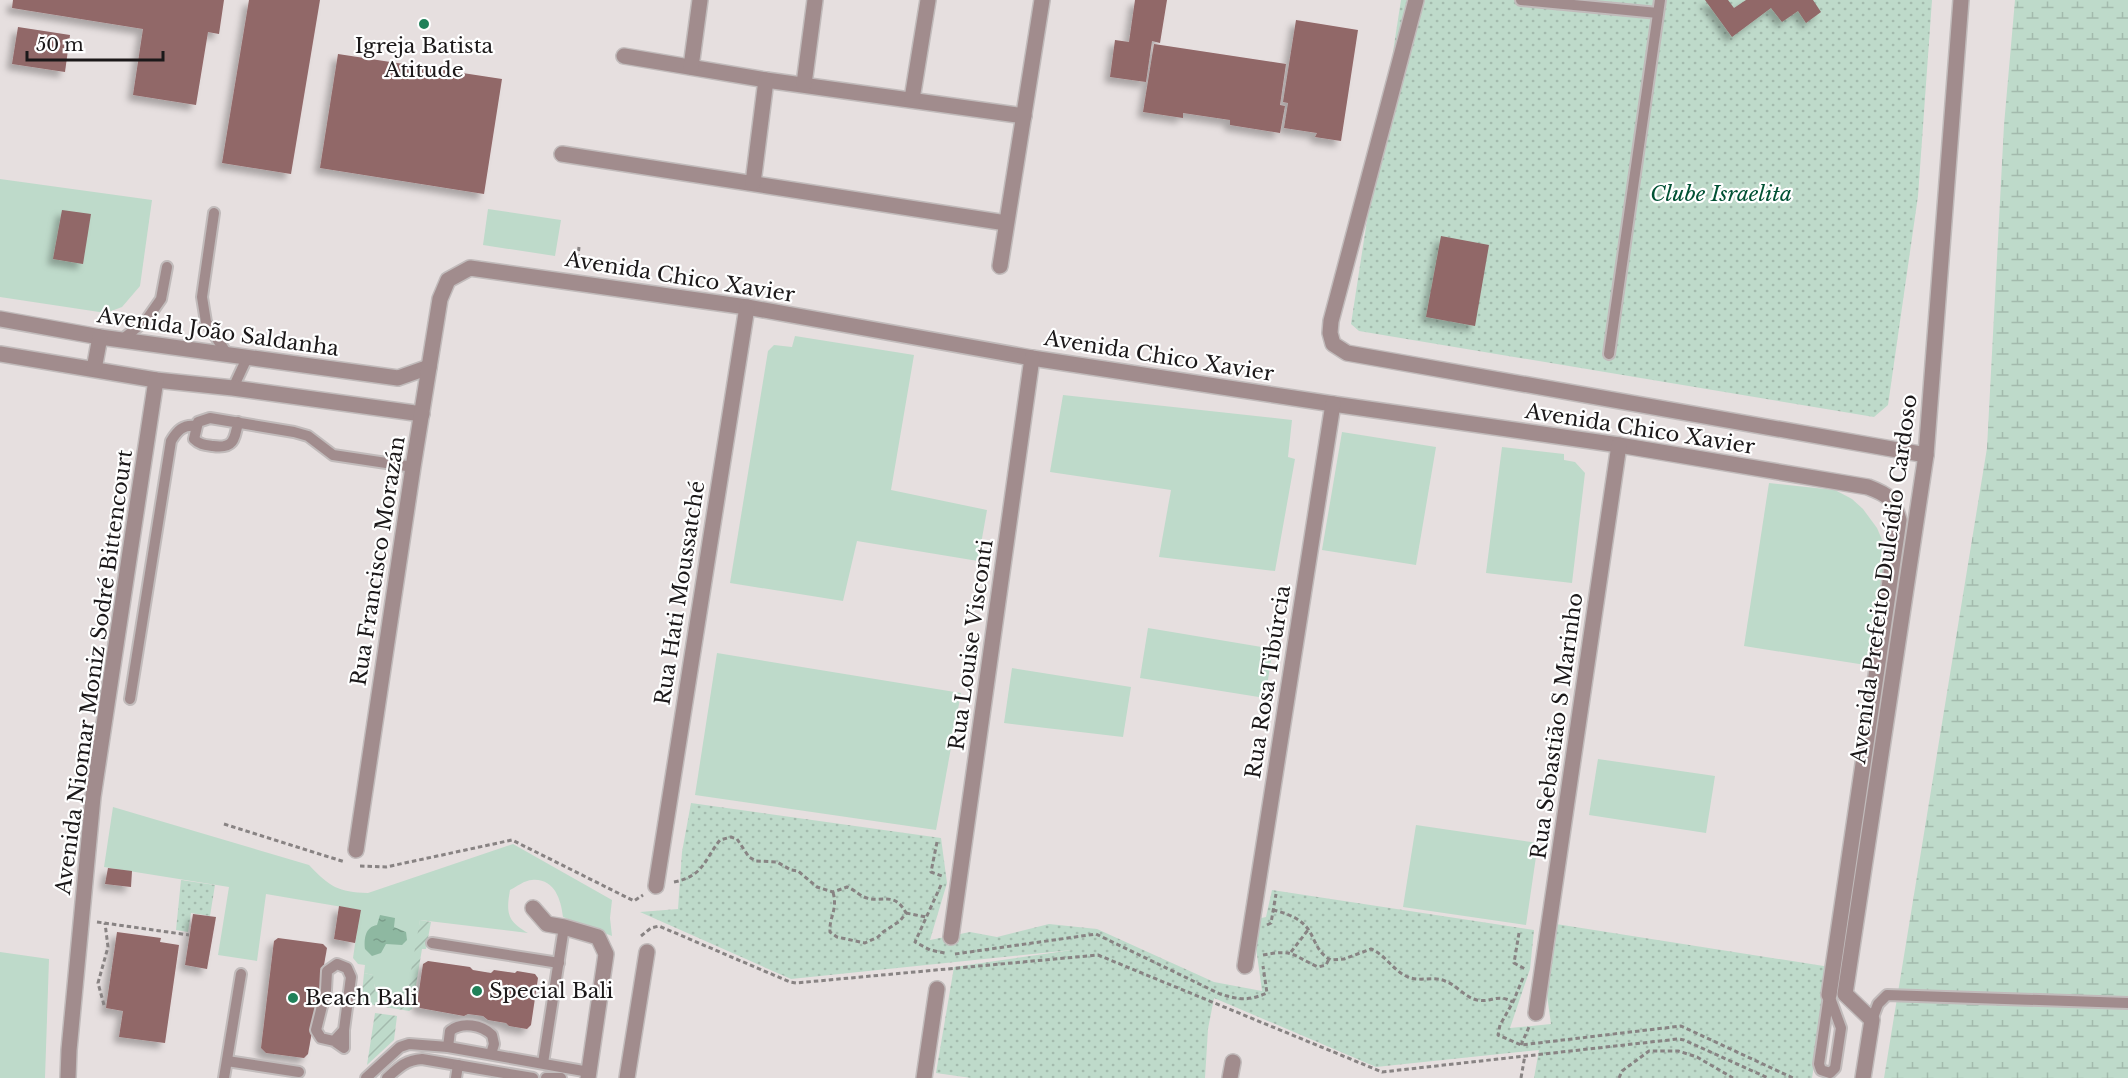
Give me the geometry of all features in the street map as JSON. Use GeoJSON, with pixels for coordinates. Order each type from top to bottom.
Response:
{"type":"FeatureCollection","features":[{"type":"Feature","properties":{"kind":"street"},"geometry":{"type":"LineString","coordinates":[[691,67],[700,0]]}},
{"type":"Feature","properties":{"kind":"street"},"geometry":{"type":"LineString","coordinates":[[804,84],[815,0]]}},
{"type":"Feature","properties":{"kind":"street"},"geometry":{"type":"LineString","coordinates":[[912,99],[928,0]]}},
{"type":"Feature","properties":{"kind":"street"},"geometry":{"type":"LineString","coordinates":[[1000,266],[1042,0]]}},
{"type":"Feature","properties":{"kind":"street","name":"Avenida Chico Xavier"},"geometry":{"type":"LineString","coordinates":[[1416,0],[1331,321],[1330,333],[1333,344],[1347,353],[1926,455]]}},
{"type":"Feature","properties":{"kind":"street","name":"Avenida Prefeito Dulcídio Cardoso"},"geometry":{"type":"LineString","coordinates":[[1872,1020],[1845,994],[1926,455],[1961,0]]}},
{"type":"Feature","properties":{"kind":"street"},"geometry":{"type":"LineString","coordinates":[[624,56],[766,80],[1024,116]]}},
{"type":"Feature","properties":{"kind":"street"},"geometry":{"type":"LineString","coordinates":[[753,183],[766,80]]}},
{"type":"Feature","properties":{"kind":"street"},"geometry":{"type":"LineString","coordinates":[[562,154],[1006,223]]}},
{"type":"Feature","properties":{"kind":"street","name":"Avenida Chico Xavier"},"geometry":{"type":"LineString","coordinates":[[448,280],[470,268],[747,307],[1032,358],[1619,445],[1868,487]]}},
{"type":"Feature","properties":{"kind":"street","name":"Rua Francisco Morazán"},"geometry":{"type":"LineString","coordinates":[[356,850],[413,466],[440,299],[448,280]]}},
{"type":"Feature","properties":{"kind":"street","name":"Rua Hati Moussatché"},"geometry":{"type":"LineString","coordinates":[[656,886],[747,307]]}},
{"type":"Feature","properties":{"kind":"street","name":"Avenida João Saldanha"},"geometry":{"type":"LineString","coordinates":[[0,319],[100,337],[398,378],[429,367]]}},
{"type":"Feature","properties":{"kind":"street"},"geometry":{"type":"LineString","coordinates":[[94,369],[100,337]]}},
{"type":"Feature","properties":{"kind":"street"},"geometry":{"type":"LineString","coordinates":[[0,354],[156,380],[233,388],[422,414]]}},
{"type":"Feature","properties":{"kind":"street","name":"Rua Louise Visconti"},"geometry":{"type":"LineString","coordinates":[[951,937],[1032,358]]}},
{"type":"Feature","properties":{"kind":"street","name":"Avenida Niomar Moniz Sodré Bittencourt"},"geometry":{"type":"LineString","coordinates":[[68,1078],[93,797],[156,380]]}},
{"type":"Feature","properties":{"kind":"street","name":"Rua Rosa Tibúrcia"},"geometry":{"type":"LineString","coordinates":[[1245,966],[1334,404]]}},
{"type":"Feature","properties":{"kind":"street","name":"Rua Sebastião S Marinho"},"geometry":{"type":"LineString","coordinates":[[1536,1013],[1619,445]]}},
{"type":"Feature","properties":{"kind":"street","name":"Avenida Prefeito Dulcídio Cardoso"},"geometry":{"type":"LineString","coordinates":[[1829,995],[1899,520],[1894,502],[1883,492],[1868,487]]}},
{"type":"Feature","properties":{"kind":"street"},"geometry":{"type":"LineString","coordinates":[[533,908],[548,924],[598,937],[606,954],[589,1075]]}},
{"type":"Feature","properties":{"kind":"street"},"geometry":{"type":"LineString","coordinates":[[627,1078],[647,952]]}},
{"type":"Feature","properties":{"kind":"street"},"geometry":{"type":"LineString","coordinates":[[924,1078],[938,989]]}},
{"type":"Feature","properties":{"kind":"street"},"geometry":{"type":"LineString","coordinates":[[1863,1078],[1872,1020]]}},
{"type":"Feature","properties":{"kind":"street"},"geometry":{"type":"LineString","coordinates":[[1230,1078],[1233,1062]]}},
{"type":"Feature","properties":{"kind":"lane"},"geometry":{"type":"LineString","coordinates":[[1521,0],[1658,13]]}},
{"type":"Feature","properties":{"kind":"lane"},"geometry":{"type":"LineString","coordinates":[[1609,354],[1660,0]]}},
{"type":"Feature","properties":{"kind":"lane"},"geometry":{"type":"LineString","coordinates":[[214,213],[202,297],[206,322],[227,354]]}},
{"type":"Feature","properties":{"kind":"lane"},"geometry":{"type":"LineString","coordinates":[[123,339],[147,319],[161,299],[167,267]]}},
{"type":"Feature","properties":{"kind":"lane"},"geometry":{"type":"LineString","coordinates":[[233,388],[247,358]]}},
{"type":"Feature","properties":{"kind":"lane"},"geometry":{"type":"LineString","coordinates":[[238,422],[234,439],[228,446],[200,444],[194,439],[196,426],[201,420],[210,418],[238,422],[302,433],[333,455],[413,466]]}},
{"type":"Feature","properties":{"kind":"lane"},"geometry":{"type":"LineString","coordinates":[[130,699],[171,441],[181,428],[189,425],[196,426]]}},
{"type":"Feature","properties":{"kind":"lane"},"geometry":{"type":"LineString","coordinates":[[543,1064],[564,927]]}},
{"type":"Feature","properties":{"kind":"lane"},"geometry":{"type":"LineString","coordinates":[[432,943],[559,963]]}},
{"type":"Feature","properties":{"kind":"lane"},"geometry":{"type":"LineString","coordinates":[[337,964],[347,968],[351,976],[344,1030],[334,1041],[321,1038],[316,1030],[324,997],[327,971],[337,964]]}},
{"type":"Feature","properties":{"kind":"lane"},"geometry":{"type":"LineString","coordinates":[[224,1078],[241,974]]}},
{"type":"Feature","properties":{"kind":"lane"},"geometry":{"type":"LineString","coordinates":[[1829,995],[1841,1028],[1835,1068],[1830,1073],[1821,1070],[1819,1064],[1829,995]]}},
{"type":"Feature","properties":{"kind":"lane"},"geometry":{"type":"LineString","coordinates":[[1872,1020],[1878,1004],[1887,995],[2128,1004]]}},
{"type":"Feature","properties":{"kind":"lane"},"geometry":{"type":"LineString","coordinates":[[448,1047],[450,1031],[456,1026],[469,1025],[483,1028],[492,1035],[494,1044],[491,1054]]}},
{"type":"Feature","properties":{"kind":"lane"},"geometry":{"type":"LineString","coordinates":[[366,1078],[400,1047],[409,1044],[491,1054],[589,1075]]}},
{"type":"Feature","properties":{"kind":"lane"},"geometry":{"type":"LineString","coordinates":[[387,1078],[402,1064],[422,1059],[501,1075],[533,1078]]}},
{"type":"Feature","properties":{"kind":"lane"},"geometry":{"type":"LineString","coordinates":[[227,1061],[299,1072]]}},
{"type":"Feature","properties":{"kind":"lane"},"geometry":{"type":"LineString","coordinates":[[456,1078],[458,1065]]}},
{"type":"Feature","properties":{"kind":"lane"},"geometry":{"type":"LineString","coordinates":[[546,1078],[561,1078]]}},
{"type":"Feature","properties":{"kind":"path"},"geometry":{"type":"LineString","coordinates":[[575,282],[579,247]]}},
{"type":"Feature","properties":{"kind":"path"},"geometry":{"type":"LineString","coordinates":[[224,824],[359,866],[386,867],[512,840],[634,901],[656,886],[680,881],[698,871],[720,840],[731,837],[737,839],[749,857],[756,861],[777,862],[791,870],[798,871],[817,887],[833,892],[847,887],[865,897],[895,900],[902,904],[906,912],[926,917]]}},
{"type":"Feature","properties":{"kind":"path"},"geometry":{"type":"LineString","coordinates":[[937,842],[931,872],[943,878],[915,942],[939,952],[969,953],[1096,934],[1220,994],[1235,999],[1251,999],[1267,993],[1260,946]]}},
{"type":"Feature","properties":{"kind":"path"},"geometry":{"type":"LineString","coordinates":[[833,892],[835,910],[830,932],[837,937],[865,943],[874,940],[900,921],[906,912]]}},
{"type":"Feature","properties":{"kind":"path"},"geometry":{"type":"LineString","coordinates":[[1262,923],[1270,925],[1276,894]]}},
{"type":"Feature","properties":{"kind":"path"},"geometry":{"type":"LineString","coordinates":[[1273,910],[1298,920],[1308,930],[1316,947],[1329,959],[1344,959],[1371,949],[1380,953],[1394,968],[1409,978],[1443,980],[1461,993],[1478,1000],[1498,997],[1513,1002]]}},
{"type":"Feature","properties":{"kind":"path"},"geometry":{"type":"LineString","coordinates":[[97,922],[189,935]]}},
{"type":"Feature","properties":{"kind":"path"},"geometry":{"type":"LineString","coordinates":[[104,1005],[99,983],[108,947],[105,923]]}},
{"type":"Feature","properties":{"kind":"path"},"geometry":{"type":"LineString","coordinates":[[647,952],[638,942],[651,928],[659,926],[796,983],[1098,955],[1375,1071],[1684,1040],[1768,1078]]}},
{"type":"Feature","properties":{"kind":"path"},"geometry":{"type":"LineString","coordinates":[[1291,952],[1308,930]]}},
{"type":"Feature","properties":{"kind":"path"},"geometry":{"type":"LineString","coordinates":[[1519,933],[1514,963],[1525,967],[1526,973],[1500,1025],[1498,1035],[1521,1045],[1681,1026],[1793,1078]]}},
{"type":"Feature","properties":{"kind":"path"},"geometry":{"type":"LineString","coordinates":[[1262,956],[1284,951],[1291,952],[1318,967],[1326,964],[1329,959]]}},
{"type":"Feature","properties":{"kind":"path"},"geometry":{"type":"LineString","coordinates":[[1619,1078],[1622,1071],[1649,1050],[1678,1052],[1697,1057],[1733,1078]]}},
{"type":"Feature","properties":{"kind":"path"},"geometry":{"type":"LineString","coordinates":[[1521,1078],[1525,1055]]}},
{"type":"Feature","properties":{"kind":"green space","name":"Clube Israelita"},"geometry":{"type":"Polygon","coordinates":[[[1401,0],[1932,0],[1918,196],[1888,405],[1874,417],[1359,331],[1351,324],[1401,0]]]}},
{"type":"Feature","properties":{"kind":"green space"},"geometry":{"type":"Polygon","coordinates":[[[2015,0],[2128,0],[2128,1078],[1884,1078],[1987,448],[2004,125],[2015,0]]]}},
{"type":"Feature","properties":{"kind":"green space"},"geometry":{"type":"Polygon","coordinates":[[[0,179],[152,200],[140,286],[122,307],[106,313],[0,297],[0,179]]]}},
{"type":"Feature","properties":{"kind":"green space"},"geometry":{"type":"Polygon","coordinates":[[[488,209],[561,220],[555,256],[483,245],[488,209]]]}},
{"type":"Feature","properties":{"kind":"green space"},"geometry":{"type":"Polygon","coordinates":[[[795,336],[914,355],[891,490],[987,510],[978,561],[857,541],[843,601],[730,583],[768,351],[774,345],[792,347],[795,336]]]}},
{"type":"Feature","properties":{"kind":"green space"},"geometry":{"type":"Polygon","coordinates":[[[1063,395],[1292,420],[1288,457],[1295,459],[1275,571],[1159,557],[1171,490],[1050,472],[1063,395]]]}},
{"type":"Feature","properties":{"kind":"green space"},"geometry":{"type":"Polygon","coordinates":[[[1342,432],[1436,447],[1416,565],[1322,550],[1342,432]]]}},
{"type":"Feature","properties":{"kind":"green space"},"geometry":{"type":"Polygon","coordinates":[[[1502,447],[1564,454],[1564,460],[1575,462],[1585,473],[1572,583],[1486,573],[1502,447]]]}},
{"type":"Feature","properties":{"kind":"green space"},"geometry":{"type":"Polygon","coordinates":[[[1769,483],[1835,490],[1852,499],[1863,509],[1877,528],[1888,564],[1872,666],[1744,646],[1769,483]]]}},
{"type":"Feature","properties":{"kind":"green space"},"geometry":{"type":"Polygon","coordinates":[[[1148,628],[1273,649],[1265,698],[1140,678],[1148,628]]]}},
{"type":"Feature","properties":{"kind":"green space"},"geometry":{"type":"Polygon","coordinates":[[[717,653],[961,693],[936,830],[695,795],[717,653]]]}},
{"type":"Feature","properties":{"kind":"green space"},"geometry":{"type":"Polygon","coordinates":[[[1012,668],[1131,687],[1123,737],[1004,723],[1012,668]]]}},
{"type":"Feature","properties":{"kind":"green space"},"geometry":{"type":"Polygon","coordinates":[[[1598,759],[1715,776],[1706,833],[1589,815],[1598,759]]]}},
{"type":"Feature","properties":{"kind":"green space"},"geometry":{"type":"Polygon","coordinates":[[[691,803],[941,838],[947,883],[930,940],[970,932],[997,937],[1049,924],[1097,929],[1214,982],[1262,991],[1254,933],[1257,919],[1266,917],[1272,890],[1534,930],[1530,969],[1510,1028],[1551,1024],[1546,988],[1556,924],[1830,967],[1812,1078],[1534,1078],[1539,1050],[1376,1067],[1214,998],[1208,1029],[1205,1078],[971,1078],[936,1073],[954,967],[1072,950],[791,979],[640,912],[678,909],[682,852],[691,803]]]}},
{"type":"Feature","properties":{"kind":"green space"},"geometry":{"type":"Polygon","coordinates":[[[113,807],[309,865],[335,887],[368,893],[513,844],[612,900],[610,918],[612,936],[563,917],[558,897],[551,886],[540,880],[532,880],[510,890],[508,905],[512,920],[528,933],[420,920],[415,961],[409,985],[405,992],[393,998],[377,990],[373,975],[364,973],[365,965],[358,964],[353,958],[360,910],[266,894],[257,961],[218,955],[229,887],[104,867],[113,807]]]}},
{"type":"Feature","properties":{"kind":"green space"},"geometry":{"type":"Polygon","coordinates":[[[1416,825],[1538,843],[1526,925],[1403,907],[1416,825]]]}},
{"type":"Feature","properties":{"kind":"green space"},"geometry":{"type":"Polygon","coordinates":[[[181,880],[215,885],[210,916],[191,913],[188,932],[176,930],[181,880]]]}},
{"type":"Feature","properties":{"kind":"green space"},"geometry":{"type":"Polygon","coordinates":[[[420,920],[431,922],[426,949],[422,949],[412,1009],[409,1011],[361,1003],[364,973],[373,975],[375,988],[385,996],[397,997],[408,988],[420,920]]]}},
{"type":"Feature","properties":{"kind":"green space"},"geometry":{"type":"Polygon","coordinates":[[[0,952],[49,959],[45,1078],[0,1078],[0,952]]]}},
{"type":"Feature","properties":{"kind":"green space"},"geometry":{"type":"Polygon","coordinates":[[[375,1013],[397,1016],[394,1040],[367,1065],[375,1013]]]}},
{"type":"Feature","properties":{"kind":"water"},"geometry":{"type":"Polygon","coordinates":[[[380,915],[395,918],[394,927],[406,932],[407,940],[402,945],[386,944],[381,953],[372,956],[365,949],[365,938],[370,928],[377,925],[380,915]]]}},
{"type":"Feature","properties":{"kind":"building"},"geometry":{"type":"Polygon","coordinates":[[[13,0],[224,0],[219,34],[208,32],[196,105],[133,95],[143,29],[12,8],[13,0]]]}},
{"type":"Feature","properties":{"kind":"building"},"geometry":{"type":"Polygon","coordinates":[[[249,0],[320,0],[291,174],[222,163],[249,0]]]}},
{"type":"Feature","properties":{"kind":"building"},"geometry":{"type":"Polygon","coordinates":[[[1135,0],[1167,0],[1160,43],[1152,41],[1146,82],[1110,77],[1115,40],[1129,42],[1135,0]]]}},
{"type":"Feature","properties":{"kind":"building"},"geometry":{"type":"Polygon","coordinates":[[[1705,0],[1728,0],[1734,8],[1746,0],[1813,0],[1821,12],[1806,23],[1798,11],[1782,22],[1771,8],[1732,37],[1705,0]]]}},
{"type":"Feature","properties":{"kind":"building"},"geometry":{"type":"Polygon","coordinates":[[[1296,20],[1358,30],[1341,141],[1315,137],[1317,133],[1284,128],[1288,103],[1283,102],[1296,20]]]}},
{"type":"Feature","properties":{"kind":"building"},"geometry":{"type":"Polygon","coordinates":[[[18,27],[70,35],[65,72],[12,64],[18,27]]]}},
{"type":"Feature","properties":{"kind":"building"},"geometry":{"type":"Polygon","coordinates":[[[1154,44],[1286,64],[1280,105],[1285,106],[1280,133],[1230,125],[1230,120],[1183,113],[1183,118],[1143,112],[1154,44]]]}},
{"type":"Feature","properties":{"kind":"building"},"geometry":{"type":"Polygon","coordinates":[[[338,54],[502,79],[484,194],[320,168],[338,54]]]}},
{"type":"Feature","properties":{"kind":"building"},"geometry":{"type":"Polygon","coordinates":[[[62,210],[91,214],[83,264],[53,259],[62,210]]]}},
{"type":"Feature","properties":{"kind":"building"},"geometry":{"type":"Polygon","coordinates":[[[1441,236],[1489,245],[1475,326],[1426,317],[1441,236]]]}},
{"type":"Feature","properties":{"kind":"building"},"geometry":{"type":"Polygon","coordinates":[[[108,868],[132,871],[131,887],[105,884],[108,868]]]}},
{"type":"Feature","properties":{"kind":"building"},"geometry":{"type":"Polygon","coordinates":[[[339,906],[361,910],[355,943],[334,939],[339,906]]]}},
{"type":"Feature","properties":{"kind":"building"},"geometry":{"type":"Polygon","coordinates":[[[193,914],[216,917],[207,969],[185,965],[193,914]]]}},
{"type":"Feature","properties":{"kind":"building"},"geometry":{"type":"Polygon","coordinates":[[[117,932],[161,938],[160,942],[179,945],[165,1043],[119,1037],[123,1011],[106,1008],[117,932]]]}},
{"type":"Feature","properties":{"kind":"building","name":"Beach Bali"},"geometry":{"type":"Polygon","coordinates":[[[278,938],[323,944],[327,948],[308,1054],[304,1058],[266,1053],[261,1048],[274,941],[278,938]]]}},
{"type":"Feature","properties":{"kind":"building","name":"Special Bali"},"geometry":{"type":"Polygon","coordinates":[[[428,961],[470,967],[473,970],[491,973],[494,970],[535,974],[538,978],[531,1025],[527,1029],[488,1020],[483,1016],[468,1014],[464,1016],[420,1008],[417,1004],[423,964],[428,961]]]}},
{"type":"Feature","properties":{"kind":"place","name":"Igreja Batista Atitude"},"geometry":{"type":"Point","coordinates":[424,24]}},
{"type":"Feature","properties":{"kind":"place","name":"Special Bali"},"geometry":{"type":"Point","coordinates":[477,991]}},
{"type":"Feature","properties":{"kind":"place","name":"Beach Bali"},"geometry":{"type":"Point","coordinates":[293,998]}}]}
